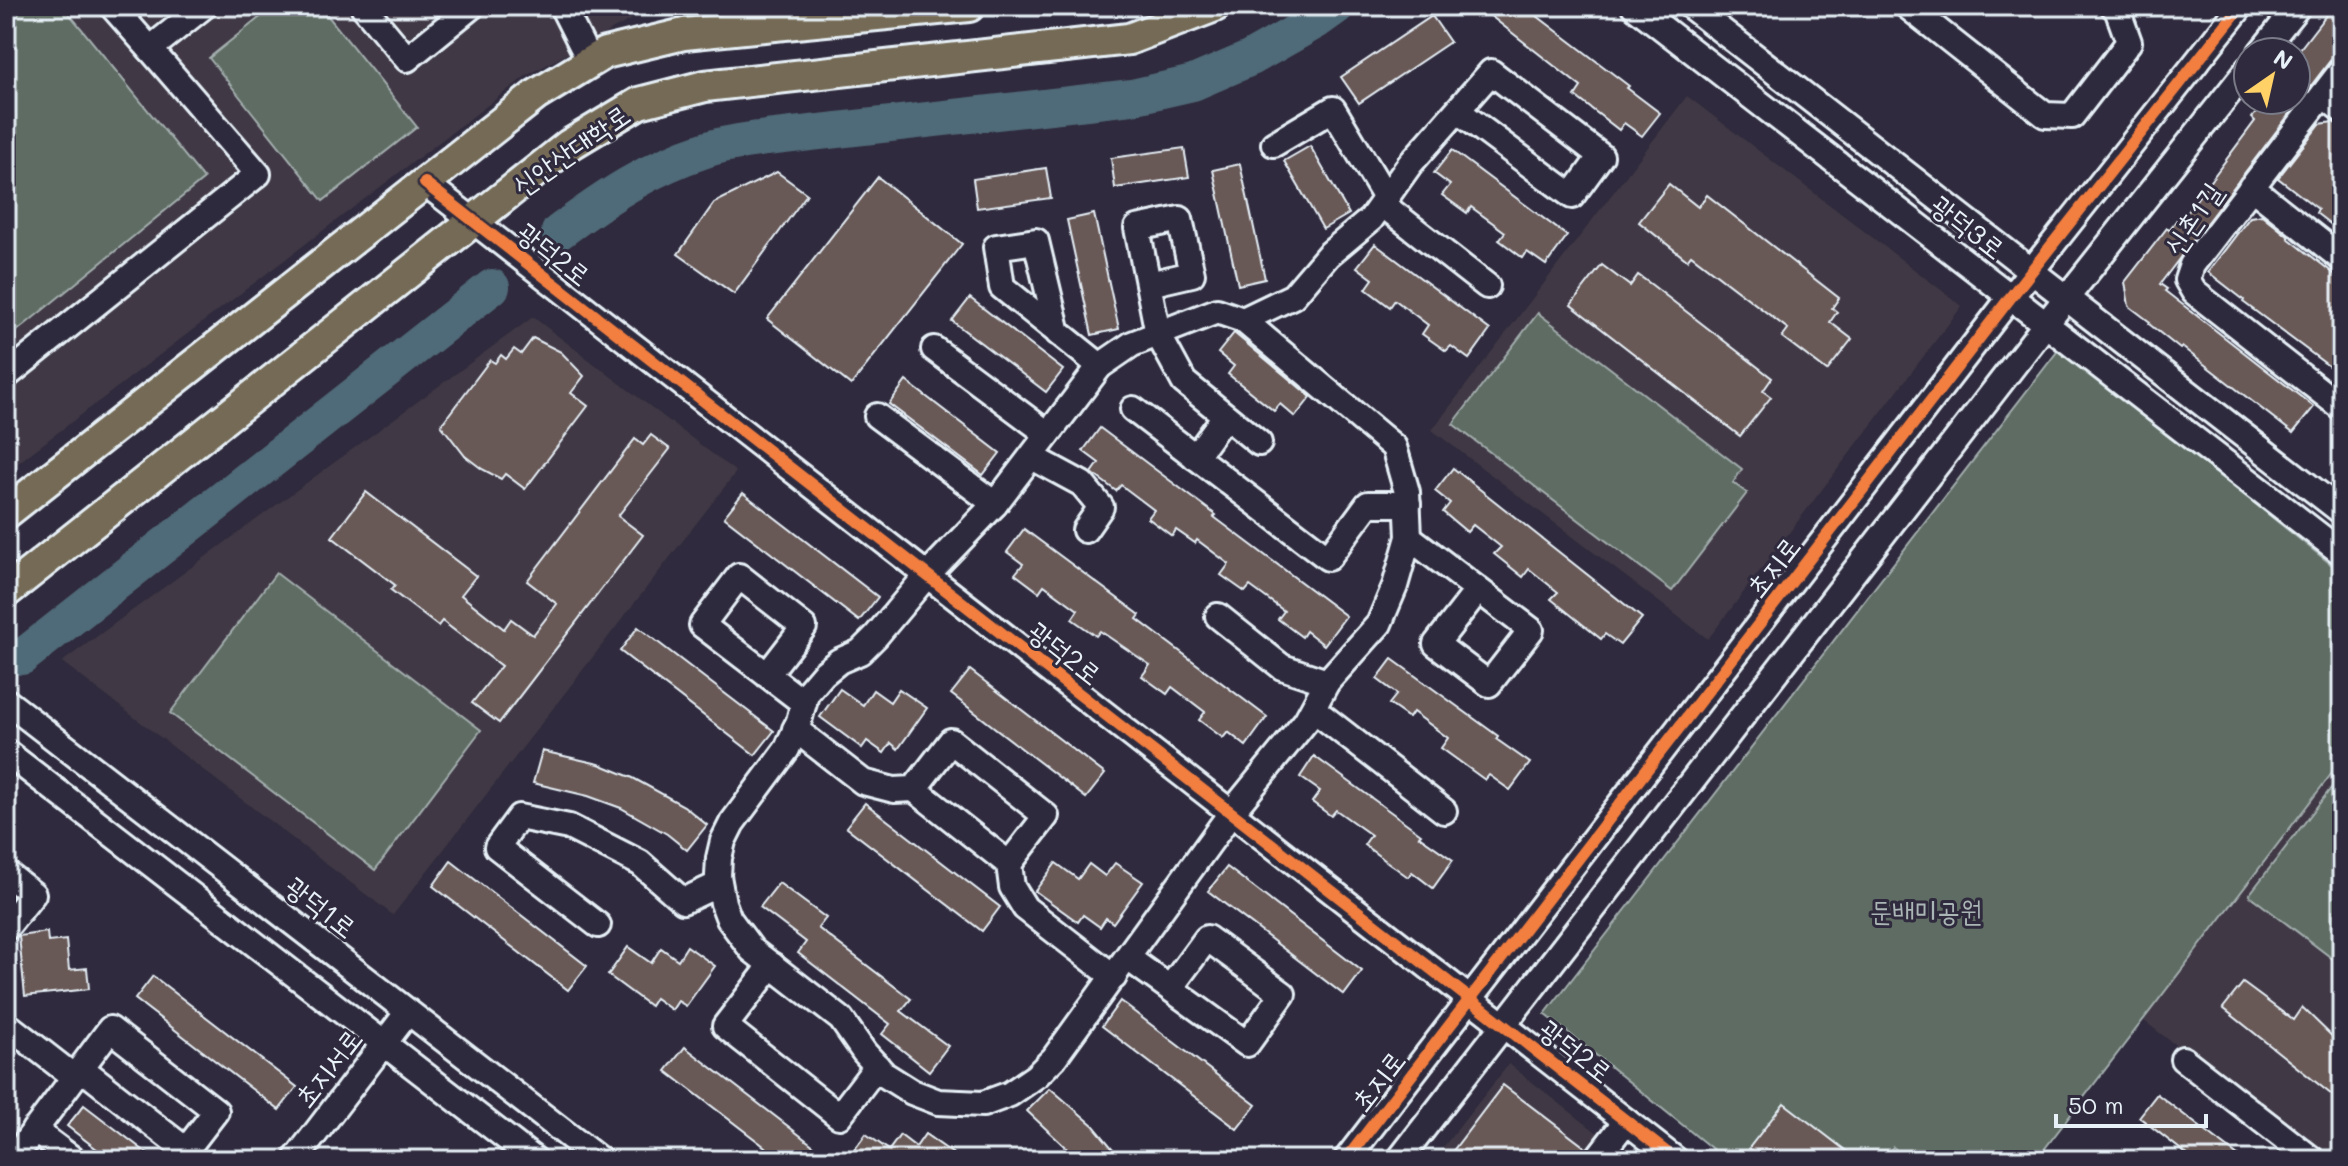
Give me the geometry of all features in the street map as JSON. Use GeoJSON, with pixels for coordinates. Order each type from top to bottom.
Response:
{"type":"FeatureCollection","features":[{"type":"Feature","properties":{"kind":"main road"},"geometry":{"type":"LineString","coordinates":[[6,513],[536,95],[605,53],[684,34],[969,6]]}},
{"type":"Feature","properties":{"kind":"main road","name":"신안산대학로"},"geometry":{"type":"LineString","coordinates":[[6,592],[569,145],[639,103],[705,86],[1129,39],[1215,6]]}},
{"type":"Feature","properties":{"kind":"street"},"geometry":{"type":"LineString","coordinates":[[6,376],[258,174],[112,6]]}},
{"type":"Feature","properties":{"kind":"street"},"geometry":{"type":"LineString","coordinates":[[150,49],[204,6]]}},
{"type":"Feature","properties":{"kind":"street"},"geometry":{"type":"LineString","coordinates":[[363,6],[407,59],[472,6]]}},
{"type":"Feature","properties":{"kind":"street"},"geometry":{"type":"LineString","coordinates":[[562,6],[590,62]]}},
{"type":"Feature","properties":{"kind":"street","name":"광덕3로"},"geometry":{"type":"LineString","coordinates":[[1634,6],[2342,553]]}},
{"type":"Feature","properties":{"kind":"street","name":"광덕3로"},"geometry":{"type":"LineString","coordinates":[[1690,6],[2342,512]]}},
{"type":"Feature","properties":{"kind":"street"},"geometry":{"type":"LineString","coordinates":[[1907,6],[2045,115],[2072,116],[2129,42],[2117,9],[2113,6]]}},
{"type":"Feature","properties":{"kind":"street","name":"초지로"},"geometry":{"type":"LineString","coordinates":[[1346,1160],[2010,298],[2241,6]]}},
{"type":"Feature","properties":{"kind":"street"},"geometry":{"type":"LineString","coordinates":[[2274,36],[2298,6]]}},
{"type":"Feature","properties":{"kind":"street","name":"신촌1길"},"geometry":{"type":"LineString","coordinates":[[2342,70],[2192,265],[2187,280],[2194,292],[2342,408]]}},
{"type":"Feature","properties":{"kind":"street"},"geometry":{"type":"LineString","coordinates":[[1243,320],[1293,296],[1328,255],[1371,219],[1410,164],[1491,72],[1601,156],[1572,196],[1458,111]]}},
{"type":"Feature","properties":{"kind":"street"},"geometry":{"type":"LineString","coordinates":[[1399,1160],[2066,298],[2232,89]]}},
{"type":"Feature","properties":{"kind":"street"},"geometry":{"type":"LineString","coordinates":[[2323,95],[2342,110]]}},
{"type":"Feature","properties":{"kind":"street"},"geometry":{"type":"LineString","coordinates":[[1274,144],[1333,109],[1384,201],[1487,286]]}},
{"type":"Feature","properties":{"kind":"street","name":"광덕2로"},"geometry":{"type":"LineString","coordinates":[[425,183],[1676,1160]]}},
{"type":"Feature","properties":{"kind":"street"},"geometry":{"type":"LineString","coordinates":[[2251,187],[2342,259]]}},
{"type":"Feature","properties":{"kind":"street"},"geometry":{"type":"LineString","coordinates":[[1149,284],[1158,334],[1184,382],[1259,443]]}},
{"type":"Feature","properties":{"kind":"street"},"geometry":{"type":"LineString","coordinates":[[1217,311],[1243,320],[1394,447],[1407,492],[1409,537],[1395,586],[1379,624],[1327,682],[1306,721],[1231,813],[1054,1058],[1036,1076],[1010,1094],[983,1104],[938,1102],[912,1092],[885,1075],[841,1019],[752,950],[729,919],[723,903],[719,884],[719,858],[723,841],[732,823],[787,749],[806,694],[823,674],[839,661],[860,652],[995,504],[1100,366],[1132,344],[1158,334],[1217,311]]}},
{"type":"Feature","properties":{"kind":"street"},"geometry":{"type":"LineString","coordinates":[[1058,333],[1100,366]]}},
{"type":"Feature","properties":{"kind":"street"},"geometry":{"type":"LineString","coordinates":[[934,349],[1048,434]]}},
{"type":"Feature","properties":{"kind":"street"},"geometry":{"type":"LineString","coordinates":[[1133,409],[1328,558],[1368,504],[1408,504]]}},
{"type":"Feature","properties":{"kind":"street"},"geometry":{"type":"LineString","coordinates":[[877,416],[995,504]]}},
{"type":"Feature","properties":{"kind":"street"},"geometry":{"type":"LineString","coordinates":[[1195,457],[1225,416]]}},
{"type":"Feature","properties":{"kind":"street"},"geometry":{"type":"LineString","coordinates":[[1032,457],[1082,484],[1101,507],[1085,530]]}},
{"type":"Feature","properties":{"kind":"street"},"geometry":{"type":"LineString","coordinates":[[1409,537],[1478,590]]}},
{"type":"Feature","properties":{"kind":"street"},"geometry":{"type":"LineString","coordinates":[[1218,616],[1282,667],[1327,682]]}},
{"type":"Feature","properties":{"kind":"street"},"geometry":{"type":"LineString","coordinates":[[767,675],[804,703]]}},
{"type":"Feature","properties":{"kind":"street","name":"광덕1로"},"geometry":{"type":"LineString","coordinates":[[6,701],[600,1160]]}},
{"type":"Feature","properties":{"kind":"street"},"geometry":{"type":"LineString","coordinates":[[1313,709],[1444,811]]}},
{"type":"Feature","properties":{"kind":"street"},"geometry":{"type":"LineString","coordinates":[[795,729],[863,782],[894,790],[914,789],[1009,864],[1012,887],[1025,908],[1121,967],[1170,988],[1247,1044],[1283,994],[1207,938],[1170,988]]}},
{"type":"Feature","properties":{"kind":"street"},"geometry":{"type":"LineString","coordinates":[[914,789],[951,741],[1046,816],[1009,864]]}},
{"type":"Feature","properties":{"kind":"street"},"geometry":{"type":"LineString","coordinates":[[6,752],[535,1160]]}},
{"type":"Feature","properties":{"kind":"street"},"geometry":{"type":"LineString","coordinates":[[598,925],[497,847],[519,817],[569,827],[640,863],[683,901],[719,884]]}},
{"type":"Feature","properties":{"kind":"street"},"geometry":{"type":"LineString","coordinates":[[6,873],[33,894],[6,928]]}},
{"type":"Feature","properties":{"kind":"street"},"geometry":{"type":"LineString","coordinates":[[772,965],[725,1026],[839,1116],[877,1066]]}},
{"type":"Feature","properties":{"kind":"street","name":"초지서로"},"geometry":{"type":"LineString","coordinates":[[295,1160],[408,1012]]}},
{"type":"Feature","properties":{"kind":"street"},"geometry":{"type":"LineString","coordinates":[[6,1024],[78,1073],[186,1150],[216,1111],[110,1029],[78,1073],[12,1160]]}},
{"type":"Feature","properties":{"kind":"street"},"geometry":{"type":"LineString","coordinates":[[2183,1059],[2313,1160]]}},
{"type":"Feature","properties":{"kind":"street"},"geometry":{"type":"LineString","coordinates":[[1596,1160],[1626,1121]]}},
{"type":"Feature","properties":{"kind":"street"},"geometry":{"type":"LineString","coordinates":[[34,1130],[74,1160]]}},
{"type":"Feature","properties":{"kind":"shaded area"},"geometry":{"type":"Polygon","coordinates":[[[6,6],[656,6],[526,76],[6,472],[6,6]]]}},
{"type":"Feature","properties":{"kind":"shaded area"},"geometry":{"type":"Polygon","coordinates":[[[1687,96],[1962,306],[1708,639],[1432,430],[1687,96]]]}},
{"type":"Feature","properties":{"kind":"shaded area"},"geometry":{"type":"Polygon","coordinates":[[[533,317],[736,472],[393,915],[62,662],[533,317]]]}},
{"type":"Feature","properties":{"kind":"shaded area"},"geometry":{"type":"Polygon","coordinates":[[[2342,760],[2342,1160],[2324,1160],[2143,1020],[2342,760]]]}},
{"type":"Feature","properties":{"kind":"shaded area"},"geometry":{"type":"Polygon","coordinates":[[[1509,1064],[1632,1160],[1433,1160],[1509,1064]]]}},
{"type":"Feature","properties":{"kind":"green space"},"geometry":{"type":"Polygon","coordinates":[[[6,6],[63,6],[204,179],[6,340],[6,6]]]}},
{"type":"Feature","properties":{"kind":"green space"},"geometry":{"type":"Polygon","coordinates":[[[274,6],[320,6],[417,127],[323,201],[209,58],[274,6]]]}},
{"type":"Feature","properties":{"kind":"green space"},"geometry":{"type":"Polygon","coordinates":[[[1538,313],[1742,469],[1733,483],[1747,493],[1672,591],[1453,424],[1538,313]]]}},
{"type":"Feature","properties":{"kind":"green space","name":"둔배미공원"},"geometry":{"type":"Polygon","coordinates":[[[2060,348],[2342,573],[2342,760],[2036,1160],[1909,1160],[1893,1147],[1883,1160],[1726,1160],[1545,1014],[2060,348]]]}},
{"type":"Feature","properties":{"kind":"green space"},"geometry":{"type":"Polygon","coordinates":[[[276,573],[481,730],[375,870],[170,713],[276,573]]]}},
{"type":"Feature","properties":{"kind":"green space"},"geometry":{"type":"Polygon","coordinates":[[[2342,774],[2342,966],[2249,895],[2342,774]]]}},
{"type":"Feature","properties":{"kind":"building"},"geometry":{"type":"Polygon","coordinates":[[[1478,6],[1524,6],[1660,113],[1642,136],[1624,123],[1619,130],[1575,96],[1581,87],[1478,6]]]}},
{"type":"Feature","properties":{"kind":"building"},"geometry":{"type":"Polygon","coordinates":[[[2333,6],[2342,6],[2342,45],[2312,84],[2312,36],[2333,6]]]}},
{"type":"Feature","properties":{"kind":"building"},"geometry":{"type":"Polygon","coordinates":[[[1432,16],[1450,42],[1359,103],[1341,77],[1432,16]]]}},
{"type":"Feature","properties":{"kind":"building"},"geometry":{"type":"Polygon","coordinates":[[[2288,116],[2160,284],[2314,407],[2293,433],[2149,324],[2129,306],[2125,282],[2167,228],[2169,230],[2178,218],[2181,220],[2255,121],[2252,118],[2288,116]]]}},
{"type":"Feature","properties":{"kind":"building"},"geometry":{"type":"Polygon","coordinates":[[[2333,122],[2342,128],[2342,233],[2316,213],[2318,209],[2278,178],[2320,124],[2333,122]]]}},
{"type":"Feature","properties":{"kind":"building"},"geometry":{"type":"Polygon","coordinates":[[[1310,146],[1349,214],[1323,229],[1284,161],[1310,146]]]}},
{"type":"Feature","properties":{"kind":"building"},"geometry":{"type":"Polygon","coordinates":[[[1184,148],[1189,177],[1115,188],[1111,158],[1184,148]]]}},
{"type":"Feature","properties":{"kind":"building"},"geometry":{"type":"Polygon","coordinates":[[[1452,150],[1567,236],[1546,265],[1527,252],[1523,258],[1499,240],[1505,232],[1471,207],[1467,213],[1442,195],[1450,185],[1434,173],[1452,150]]]}},
{"type":"Feature","properties":{"kind":"building"},"geometry":{"type":"Polygon","coordinates":[[[1240,164],[1265,279],[1238,285],[1213,170],[1240,164]]]}},
{"type":"Feature","properties":{"kind":"building"},"geometry":{"type":"Polygon","coordinates":[[[1046,168],[1051,198],[977,208],[973,179],[1046,168]]]}},
{"type":"Feature","properties":{"kind":"building"},"geometry":{"type":"Polygon","coordinates":[[[777,172],[807,194],[734,294],[678,254],[714,203],[777,172]]]}},
{"type":"Feature","properties":{"kind":"building"},"geometry":{"type":"Polygon","coordinates":[[[878,177],[962,244],[851,385],[767,319],[878,177]]]}},
{"type":"Feature","properties":{"kind":"building"},"geometry":{"type":"Polygon","coordinates":[[[1669,184],[1698,207],[1707,195],[1839,298],[1832,308],[1837,312],[1830,322],[1852,339],[1827,371],[1782,337],[1788,329],[1691,255],[1687,260],[1639,222],[1669,184]]]}},
{"type":"Feature","properties":{"kind":"building"},"geometry":{"type":"Polygon","coordinates":[[[1094,214],[1119,329],[1092,335],[1067,220],[1094,214]]]}},
{"type":"Feature","properties":{"kind":"building"},"geometry":{"type":"Polygon","coordinates":[[[2262,215],[2342,280],[2342,376],[2208,272],[2250,217],[2262,215]]]}},
{"type":"Feature","properties":{"kind":"building"},"geometry":{"type":"Polygon","coordinates":[[[1375,244],[1490,330],[1469,359],[1451,346],[1446,351],[1422,334],[1428,325],[1395,300],[1390,307],[1366,289],[1373,279],[1357,267],[1375,244]]]}},
{"type":"Feature","properties":{"kind":"building"},"geometry":{"type":"Polygon","coordinates":[[[1602,265],[1630,286],[1638,275],[1772,378],[1763,391],[1771,397],[1740,436],[1571,305],[1602,265]]]}},
{"type":"Feature","properties":{"kind":"building"},"geometry":{"type":"Polygon","coordinates":[[[970,298],[1063,370],[1046,392],[952,321],[970,298]]]}},
{"type":"Feature","properties":{"kind":"building"},"geometry":{"type":"Polygon","coordinates":[[[1234,333],[1311,397],[1295,417],[1280,404],[1274,411],[1228,374],[1234,366],[1218,353],[1234,333]]]}},
{"type":"Feature","properties":{"kind":"building"},"geometry":{"type":"Polygon","coordinates":[[[533,338],[561,352],[584,376],[571,393],[588,406],[525,489],[505,474],[501,479],[482,469],[465,456],[441,425],[490,360],[495,363],[501,355],[506,359],[514,349],[521,354],[533,338]]]}},
{"type":"Feature","properties":{"kind":"building"},"geometry":{"type":"Polygon","coordinates":[[[906,381],[1000,453],[983,475],[889,404],[906,381]]]}},
{"type":"Feature","properties":{"kind":"building"},"geometry":{"type":"Polygon","coordinates":[[[1100,428],[1346,616],[1324,645],[1306,631],[1302,637],[1278,619],[1284,611],[1250,586],[1245,592],[1221,575],[1229,564],[1197,540],[1195,543],[1176,530],[1172,536],[1148,518],[1154,510],[1121,485],[1116,491],[1092,473],[1099,463],[1083,451],[1100,428]]]}},
{"type":"Feature","properties":{"kind":"building"},"geometry":{"type":"Polygon","coordinates":[[[651,435],[670,449],[618,516],[643,535],[499,723],[472,703],[501,666],[442,621],[438,626],[391,590],[395,585],[332,537],[366,492],[476,576],[461,595],[504,629],[511,619],[533,635],[557,604],[527,581],[635,439],[643,445],[651,435]]]}},
{"type":"Feature","properties":{"kind":"building"},"geometry":{"type":"Polygon","coordinates":[[[1453,468],[1642,618],[1620,645],[1605,634],[1601,639],[1551,599],[1558,592],[1529,569],[1523,577],[1494,554],[1501,547],[1473,525],[1467,532],[1443,512],[1450,503],[1435,491],[1453,468]]]}},
{"type":"Feature","properties":{"kind":"building"},"geometry":{"type":"Polygon","coordinates":[[[743,493],[878,597],[859,621],[724,517],[743,493]]]}},
{"type":"Feature","properties":{"kind":"building"},"geometry":{"type":"Polygon","coordinates":[[[1024,529],[1140,615],[1137,619],[1267,717],[1246,746],[1228,732],[1223,738],[1199,720],[1205,712],[1172,687],[1167,694],[1142,676],[1150,665],[1100,631],[1096,636],[1072,619],[1078,610],[1044,585],[1039,592],[1015,574],[1023,564],[1007,552],[1024,529]]]}},
{"type":"Feature","properties":{"kind":"building"},"geometry":{"type":"Polygon","coordinates":[[[638,627],[774,731],[755,755],[620,651],[638,627]]]}},
{"type":"Feature","properties":{"kind":"building"},"geometry":{"type":"Polygon","coordinates":[[[1392,659],[1530,763],[1510,790],[1489,775],[1485,780],[1441,748],[1448,738],[1413,712],[1409,718],[1389,704],[1397,694],[1377,679],[1392,659]]]}},
{"type":"Feature","properties":{"kind":"building"},"geometry":{"type":"Polygon","coordinates":[[[970,670],[1105,774],[1086,798],[951,694],[970,670]]]}},
{"type":"Feature","properties":{"kind":"building"},"geometry":{"type":"Polygon","coordinates":[[[840,689],[863,705],[873,690],[890,702],[899,689],[927,708],[898,749],[891,743],[884,753],[867,741],[862,748],[820,717],[840,689]]]}},
{"type":"Feature","properties":{"kind":"building"},"geometry":{"type":"Polygon","coordinates":[[[542,751],[599,764],[633,778],[684,806],[707,825],[687,850],[667,834],[621,808],[588,796],[533,783],[542,751]]]}},
{"type":"Feature","properties":{"kind":"building"},"geometry":{"type":"Polygon","coordinates":[[[1314,756],[1453,860],[1433,888],[1412,872],[1408,877],[1364,845],[1371,835],[1336,810],[1331,816],[1312,802],[1320,791],[1300,777],[1314,756]]]}},
{"type":"Feature","properties":{"kind":"building"},"geometry":{"type":"Polygon","coordinates":[[[865,803],[1000,907],[982,931],[846,827],[865,803]]]}},
{"type":"Feature","properties":{"kind":"building"},"geometry":{"type":"Polygon","coordinates":[[[451,861],[587,966],[568,990],[433,886],[451,861]]]}},
{"type":"Feature","properties":{"kind":"building"},"geometry":{"type":"Polygon","coordinates":[[[1056,863],[1078,879],[1089,864],[1105,876],[1115,863],[1143,882],[1113,923],[1106,918],[1100,927],[1083,915],[1078,922],[1035,891],[1056,863]]]}},
{"type":"Feature","properties":{"kind":"building"},"geometry":{"type":"Polygon","coordinates":[[[1227,867],[1362,971],[1344,995],[1208,891],[1227,867]]]}},
{"type":"Feature","properties":{"kind":"building"},"geometry":{"type":"Polygon","coordinates":[[[779,883],[826,918],[818,928],[911,999],[901,1011],[948,1046],[929,1071],[882,1034],[890,1024],[798,953],[806,942],[760,907],[779,883]]]}},
{"type":"Feature","properties":{"kind":"building"},"geometry":{"type":"Polygon","coordinates":[[[47,932],[48,942],[66,940],[69,970],[87,968],[89,989],[25,996],[19,936],[47,932]]]}},
{"type":"Feature","properties":{"kind":"building"},"geometry":{"type":"Polygon","coordinates":[[[687,946],[715,966],[686,1006],[678,1001],[672,1010],[655,998],[650,1006],[608,975],[628,947],[651,963],[661,948],[678,960],[687,946]]]}},
{"type":"Feature","properties":{"kind":"building"},"geometry":{"type":"Polygon","coordinates":[[[153,976],[297,1087],[279,1110],[135,999],[153,976]]]}},
{"type":"Feature","properties":{"kind":"building"},"geometry":{"type":"Polygon","coordinates":[[[2243,983],[2293,1020],[2302,1007],[2342,1046],[2342,1103],[2223,1008],[2243,983]]]}},
{"type":"Feature","properties":{"kind":"building"},"geometry":{"type":"Polygon","coordinates":[[[1120,1001],[1256,1105],[1237,1129],[1102,1026],[1120,1001]]]}},
{"type":"Feature","properties":{"kind":"building"},"geometry":{"type":"Polygon","coordinates":[[[685,1047],[832,1160],[782,1160],[666,1071],[685,1047]]]}},
{"type":"Feature","properties":{"kind":"building"},"geometry":{"type":"Polygon","coordinates":[[[1503,1085],[1586,1148],[1577,1160],[1446,1160],[1503,1085]]]}},
{"type":"Feature","properties":{"kind":"building"},"geometry":{"type":"Polygon","coordinates":[[[1050,1088],[1094,1126],[1122,1160],[1079,1160],[1027,1111],[1050,1088]]]}},
{"type":"Feature","properties":{"kind":"building"},"geometry":{"type":"Polygon","coordinates":[[[2157,1094],[2243,1160],[2194,1160],[2139,1117],[2157,1094]]]}},
{"type":"Feature","properties":{"kind":"building"},"geometry":{"type":"Polygon","coordinates":[[[1784,1103],[1858,1160],[1764,1160],[1749,1148],[1784,1103]]]}},
{"type":"Feature","properties":{"kind":"building"},"geometry":{"type":"Polygon","coordinates":[[[84,1105],[156,1160],[111,1160],[67,1126],[84,1105]]]}},
{"type":"Feature","properties":{"kind":"building"},"geometry":{"type":"Polygon","coordinates":[[[866,1134],[889,1150],[900,1135],[916,1147],[925,1134],[962,1160],[847,1160],[866,1134]]]}},
{"type":"Feature","properties":{"kind":"waterway"},"geometry":{"type":"LineString","coordinates":[[559,232],[611,195],[647,175],[712,148],[766,138],[1132,97],[1193,83],[1251,58],[1337,6]]}},
{"type":"Feature","properties":{"kind":"waterway"},"geometry":{"type":"LineString","coordinates":[[22,657],[492,287]]}},
{"type":"Feature","properties":{"kind":"cycle path"},"geometry":{"type":"LineString","coordinates":[[1346,1160],[2010,298],[2241,6]]}},
{"type":"Feature","properties":{"kind":"cycle path"},"geometry":{"type":"LineString","coordinates":[[425,183],[1676,1160]]}}]}
